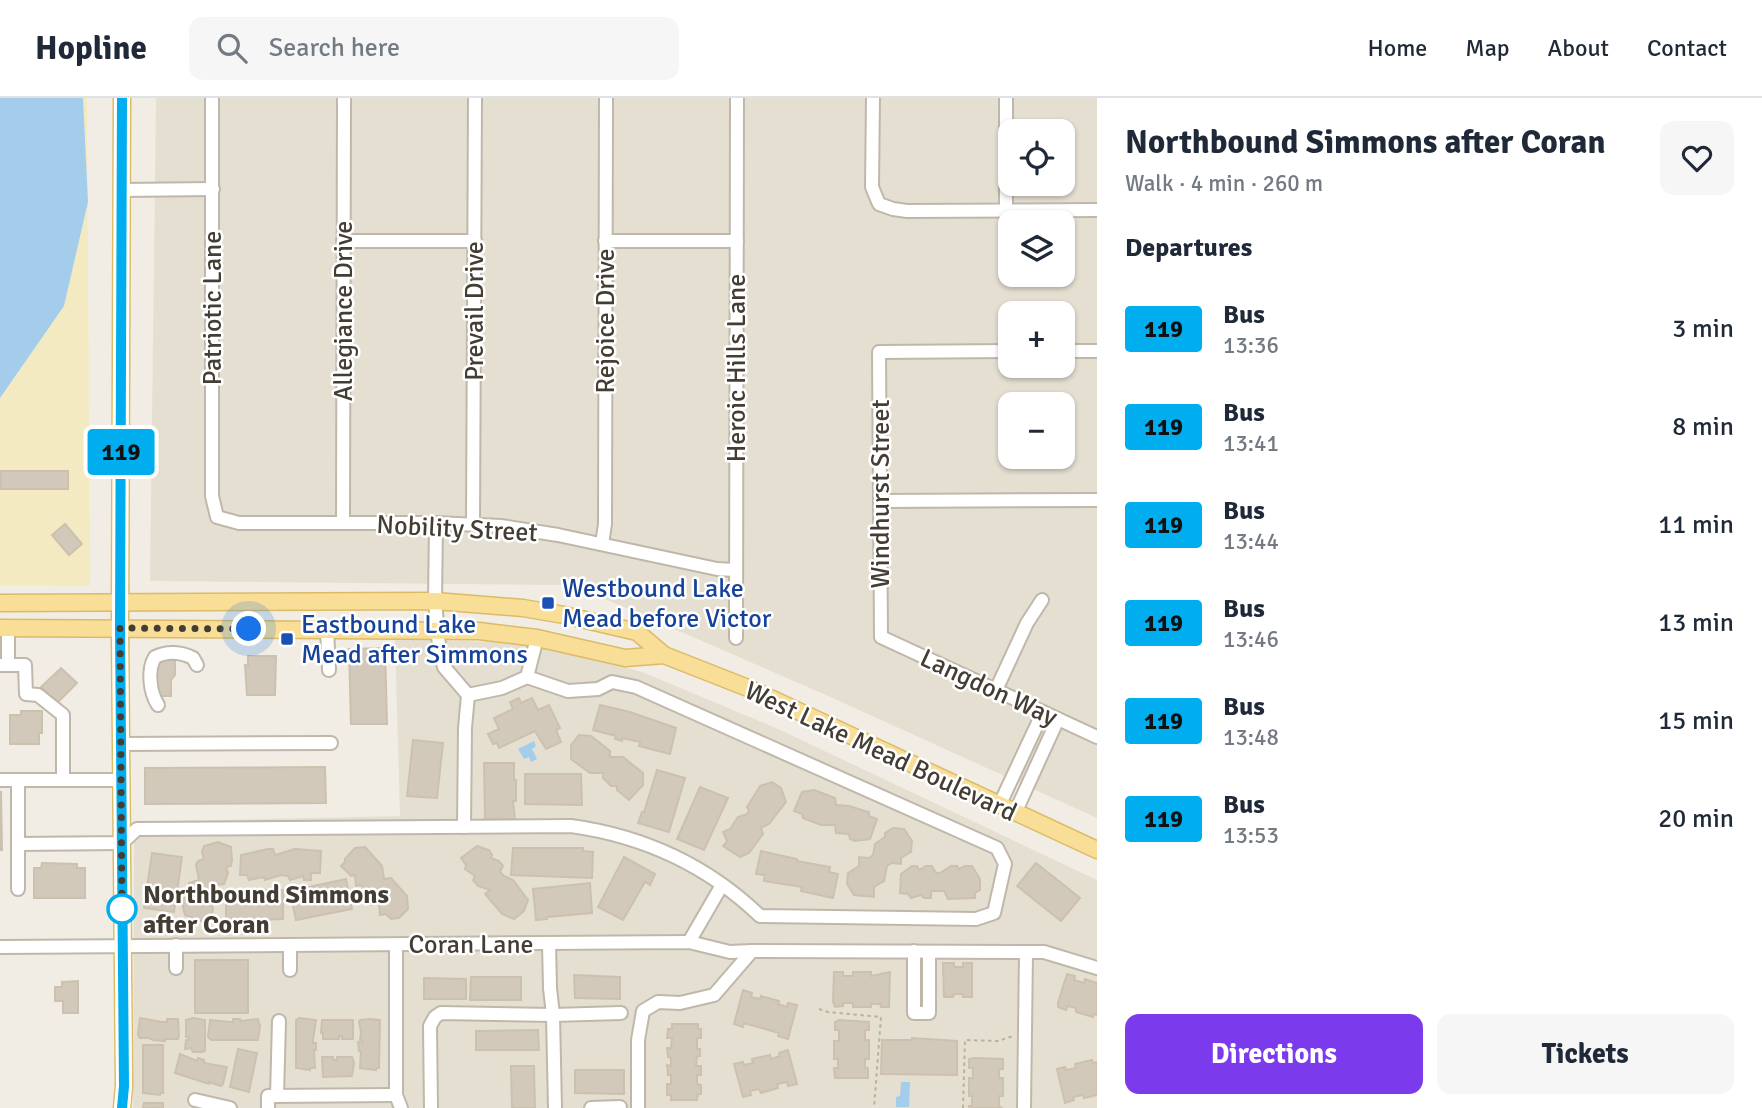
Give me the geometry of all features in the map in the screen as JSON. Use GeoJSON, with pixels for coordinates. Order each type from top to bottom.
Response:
{"type":"FeatureCollection","features":[{"type":"Feature","properties":{"kind":"main road"},"geometry":{"type":"LineString","coordinates":[[122,98],[122,1108]]}},
{"type":"Feature","properties":{"kind":"main road","name":"West Lake Mead Boulevard"},"geometry":{"type":"LineString","coordinates":[[0,603],[435,601],[523,608],[576,618],[637,632],[664,655],[718,674],[1097,850]]}},
{"type":"Feature","properties":{"kind":"main road"},"geometry":{"type":"LineString","coordinates":[[327,602],[327,629]]}},
{"type":"Feature","properties":{"kind":"main road","name":"West Lake Mead Boulevard"},"geometry":{"type":"LineString","coordinates":[[4,628],[438,629],[537,638],[625,658],[664,655]]}},
{"type":"Feature","properties":{"kind":"street","name":"Patriotic Lane"},"geometry":{"type":"LineString","coordinates":[[212,98],[212,496],[217,517]]}},
{"type":"Feature","properties":{"kind":"street","name":"Allegiance Drive"},"geometry":{"type":"LineString","coordinates":[[343,523],[344,98]]}},
{"type":"Feature","properties":{"kind":"street","name":"Prevail Drive"},"geometry":{"type":"LineString","coordinates":[[473,524],[475,98]]}},
{"type":"Feature","properties":{"kind":"street","name":"Rejoice Drive"},"geometry":{"type":"LineString","coordinates":[[602,544],[605,524],[606,98]]}},
{"type":"Feature","properties":{"kind":"street","name":"Heroic Hills Lane"},"geometry":{"type":"LineString","coordinates":[[736,638],[737,98]]}},
{"type":"Feature","properties":{"kind":"street"},"geometry":{"type":"LineString","coordinates":[[873,98],[872,187],[879,204],[900,210],[998,210]]}},
{"type":"Feature","properties":{"kind":"street"},"geometry":{"type":"LineString","coordinates":[[1006,98],[1006,210]]}},
{"type":"Feature","properties":{"kind":"street"},"geometry":{"type":"LineString","coordinates":[[121,190],[213,189]]}},
{"type":"Feature","properties":{"kind":"street"},"geometry":{"type":"LineString","coordinates":[[1075,210],[1097,210]]}},
{"type":"Feature","properties":{"kind":"street"},"geometry":{"type":"LineString","coordinates":[[343,241],[475,241]]}},
{"type":"Feature","properties":{"kind":"street"},"geometry":{"type":"LineString","coordinates":[[605,242],[737,242]]}},
{"type":"Feature","properties":{"kind":"street","name":"Windhurst Street"},"geometry":{"type":"LineString","coordinates":[[881,637],[879,352],[998,351]]}},
{"type":"Feature","properties":{"kind":"street"},"geometry":{"type":"LineString","coordinates":[[1075,351],[1097,351]]}},
{"type":"Feature","properties":{"kind":"street"},"geometry":{"type":"LineString","coordinates":[[880,501],[1097,500]]}},
{"type":"Feature","properties":{"kind":"street","name":"Nobility Street"},"geometry":{"type":"LineString","coordinates":[[217,517],[239,523],[436,523],[529,529],[717,569],[735,570]]}},
{"type":"Feature","properties":{"kind":"street"},"geometry":{"type":"LineString","coordinates":[[436,523],[435,601],[439,646],[444,667],[468,695],[464,827]]}},
{"type":"Feature","properties":{"kind":"street"},"geometry":{"type":"LineString","coordinates":[[996,690],[1027,623],[1042,600]]}},
{"type":"Feature","properties":{"kind":"street"},"geometry":{"type":"LineString","coordinates":[[4,628],[4,665],[25,665],[26,694],[38,695],[63,715],[64,780]]}},
{"type":"Feature","properties":{"kind":"street"},"geometry":{"type":"LineString","coordinates":[[327,629],[328,670]]}},
{"type":"Feature","properties":{"kind":"street","name":"Langdon Way"},"geometry":{"type":"LineString","coordinates":[[881,637],[1097,737]]}},
{"type":"Feature","properties":{"kind":"street"},"geometry":{"type":"LineString","coordinates":[[527,677],[537,638]]}},
{"type":"Feature","properties":{"kind":"street"},"geometry":{"type":"LineString","coordinates":[[158,705],[152,695],[151,662],[155,657],[178,653],[193,658],[197,665]]}},
{"type":"Feature","properties":{"kind":"street"},"geometry":{"type":"LineString","coordinates":[[18,844],[122,843],[139,829],[571,826],[605,831],[684,859],[739,896],[760,916],[976,919],[993,913],[1004,864],[997,848],[636,687],[612,682],[598,689],[568,691],[527,677],[502,688],[468,695]]}},
{"type":"Feature","properties":{"kind":"street"},"geometry":{"type":"LineString","coordinates":[[999,806],[1043,712]]}},
{"type":"Feature","properties":{"kind":"street"},"geometry":{"type":"LineString","coordinates":[[1015,813],[1058,719]]}},
{"type":"Feature","properties":{"kind":"street"},"geometry":{"type":"LineString","coordinates":[[121,744],[331,743]]}},
{"type":"Feature","properties":{"kind":"street"},"geometry":{"type":"LineString","coordinates":[[0,780],[121,780]]}},
{"type":"Feature","properties":{"kind":"street"},"geometry":{"type":"LineString","coordinates":[[18,780],[18,889]]}},
{"type":"Feature","properties":{"kind":"street"},"geometry":{"type":"LineString","coordinates":[[689,942],[722,885]]}},
{"type":"Feature","properties":{"kind":"street","name":"Coran Lane"},"geometry":{"type":"LineString","coordinates":[[0,947],[689,942],[730,952],[1044,952],[1097,968]]}},
{"type":"Feature","properties":{"kind":"street"},"geometry":{"type":"LineString","coordinates":[[549,943],[555,1108]]}},
{"type":"Feature","properties":{"kind":"street"},"geometry":{"type":"LineString","coordinates":[[268,1108],[268,1096],[398,1102],[396,944]]}},
{"type":"Feature","properties":{"kind":"street"},"geometry":{"type":"LineString","coordinates":[[176,945],[176,968]]}},
{"type":"Feature","properties":{"kind":"street"},"geometry":{"type":"LineString","coordinates":[[290,945],[290,970]]}},
{"type":"Feature","properties":{"kind":"street"},"geometry":{"type":"LineString","coordinates":[[638,1108],[638,1040],[643,1011],[657,1002],[680,1003],[715,995],[752,951]]}},
{"type":"Feature","properties":{"kind":"street"},"geometry":{"type":"LineString","coordinates":[[914,951],[914,1013],[929,1013],[929,952]]}},
{"type":"Feature","properties":{"kind":"street"},"geometry":{"type":"LineString","coordinates":[[1024,1108],[1026,952]]}},
{"type":"Feature","properties":{"kind":"street"},"geometry":{"type":"LineString","coordinates":[[431,1108],[430,1026],[441,1013],[621,1013]]}},
{"type":"Feature","properties":{"kind":"street"},"geometry":{"type":"LineString","coordinates":[[277,1096],[279,1021]]}},
{"type":"Feature","properties":{"kind":"street"},"geometry":{"type":"LineString","coordinates":[[195,1100],[230,1108]]}},
{"type":"Feature","properties":{"kind":"street"},"geometry":{"type":"LineString","coordinates":[[591,1108],[620,1107]]}},
{"type":"Feature","properties":{"kind":"path"},"geometry":{"type":"LineString","coordinates":[[819,1009],[881,1017],[874,1108]]}},
{"type":"Feature","properties":{"kind":"path"},"geometry":{"type":"LineString","coordinates":[[963,1108],[965,1040],[998,1041],[1025,1035]]}},
{"type":"Feature","properties":{"kind":"shaded area"},"geometry":{"type":"Polygon","coordinates":[[[156,98],[1097,98],[1097,818],[826,695],[573,585],[150,581],[156,98]]]}},
{"type":"Feature","properties":{"kind":"shaded area"},"geometry":{"type":"Polygon","coordinates":[[[395,639],[500,642],[581,655],[642,672],[776,728],[1097,880],[1097,1108],[133,1108],[134,822],[400,816],[395,639]]]}},
{"type":"Feature","properties":{"kind":"sand"},"geometry":{"type":"Polygon","coordinates":[[[83,98],[87,98],[88,193],[83,98]]]}},
{"type":"Feature","properties":{"kind":"sand"},"geometry":{"type":"Polygon","coordinates":[[[88,204],[90,586],[0,585],[0,398],[64,306],[88,204]]]}},
{"type":"Feature","properties":{"kind":"water"},"geometry":{"type":"Polygon","coordinates":[[[0,98],[83,98],[88,202],[64,306],[0,398],[0,98]]]}},
{"type":"Feature","properties":{"kind":"water"},"geometry":{"type":"Polygon","coordinates":[[[534,741],[536,746],[532,749],[537,759],[531,762],[529,757],[524,759],[518,749],[534,741]]]}},
{"type":"Feature","properties":{"kind":"water"},"geometry":{"type":"Polygon","coordinates":[[[901,1082],[910,1082],[909,1107],[896,1107],[901,1082]]]}},
{"type":"Feature","properties":{"kind":"building"},"geometry":{"type":"Polygon","coordinates":[[[1,471],[68,471],[68,489],[1,489],[1,471]]]}},
{"type":"Feature","properties":{"kind":"building"},"geometry":{"type":"Polygon","coordinates":[[[65,524],[82,544],[69,555],[52,535],[65,524]]]}},
{"type":"Feature","properties":{"kind":"building"},"geometry":{"type":"Polygon","coordinates":[[[385,648],[387,724],[351,724],[349,649],[385,648]]]}},
{"type":"Feature","properties":{"kind":"building"},"geometry":{"type":"Polygon","coordinates":[[[248,656],[276,656],[275,695],[247,695],[245,665],[248,666],[248,656]]]}},
{"type":"Feature","properties":{"kind":"building"},"geometry":{"type":"Polygon","coordinates":[[[157,660],[175,660],[171,696],[157,696],[157,660]]]}},
{"type":"Feature","properties":{"kind":"building"},"geometry":{"type":"Polygon","coordinates":[[[61,668],[77,683],[57,703],[41,687],[61,668]]]}},
{"type":"Feature","properties":{"kind":"building"},"geometry":{"type":"Polygon","coordinates":[[[519,698],[521,703],[532,698],[538,710],[549,705],[560,728],[556,730],[561,742],[546,749],[535,731],[499,748],[497,743],[493,744],[488,734],[499,729],[494,718],[513,709],[510,702],[519,698]]]}},
{"type":"Feature","properties":{"kind":"building"},"geometry":{"type":"Polygon","coordinates":[[[600,705],[676,728],[670,754],[639,746],[640,742],[622,738],[622,741],[615,739],[616,736],[593,730],[600,705]]]}},
{"type":"Feature","properties":{"kind":"building"},"geometry":{"type":"Polygon","coordinates":[[[21,711],[42,711],[39,744],[10,744],[10,715],[21,715],[21,711]]]}},
{"type":"Feature","properties":{"kind":"building"},"geometry":{"type":"Polygon","coordinates":[[[579,735],[591,736],[610,751],[610,757],[623,757],[643,773],[643,785],[629,800],[617,790],[617,786],[611,786],[603,778],[603,773],[590,773],[571,759],[571,745],[579,735]]]}},
{"type":"Feature","properties":{"kind":"building"},"geometry":{"type":"Polygon","coordinates":[[[413,740],[443,743],[437,798],[407,796],[413,740]]]}},
{"type":"Feature","properties":{"kind":"building"},"geometry":{"type":"Polygon","coordinates":[[[484,763],[514,763],[515,819],[485,819],[484,763]]]}},
{"type":"Feature","properties":{"kind":"building"},"geometry":{"type":"Polygon","coordinates":[[[325,767],[326,803],[145,804],[145,768],[325,767]]]}},
{"type":"Feature","properties":{"kind":"building"},"geometry":{"type":"Polygon","coordinates":[[[657,770],[685,778],[669,832],[638,823],[657,770]]]}},
{"type":"Feature","properties":{"kind":"building"},"geometry":{"type":"Polygon","coordinates":[[[525,774],[581,774],[582,805],[525,804],[525,774]]]}},
{"type":"Feature","properties":{"kind":"building"},"geometry":{"type":"Polygon","coordinates":[[[772,782],[781,788],[786,802],[769,824],[761,828],[763,834],[749,853],[740,857],[723,846],[727,841],[723,832],[730,829],[738,817],[747,814],[747,807],[760,786],[772,782]]]}},
{"type":"Feature","properties":{"kind":"building"},"geometry":{"type":"Polygon","coordinates":[[[700,787],[728,798],[704,850],[677,839],[700,787]]]}},
{"type":"Feature","properties":{"kind":"building"},"geometry":{"type":"Polygon","coordinates":[[[814,790],[835,798],[836,805],[869,812],[869,816],[877,819],[870,839],[855,841],[850,839],[849,834],[836,833],[835,825],[821,825],[794,811],[802,792],[814,790]]]}},
{"type":"Feature","properties":{"kind":"building"},"geometry":{"type":"Polygon","coordinates":[[[1,792],[2,850],[0,850],[1,792]]]}},
{"type":"Feature","properties":{"kind":"building"},"geometry":{"type":"Polygon","coordinates":[[[893,828],[904,829],[912,841],[911,852],[901,858],[901,864],[892,863],[887,866],[884,881],[874,887],[874,897],[854,895],[847,884],[848,873],[859,866],[859,857],[869,858],[873,855],[875,844],[893,828]]]}},
{"type":"Feature","properties":{"kind":"building"},"geometry":{"type":"Polygon","coordinates":[[[218,842],[231,847],[231,866],[226,867],[228,873],[224,884],[215,885],[219,896],[212,904],[212,914],[207,921],[200,921],[185,915],[182,903],[185,897],[189,897],[189,883],[199,880],[196,865],[204,859],[204,846],[218,842]]]}},
{"type":"Feature","properties":{"kind":"building"},"geometry":{"type":"Polygon","coordinates":[[[477,846],[489,850],[491,858],[503,866],[500,872],[513,880],[528,900],[524,911],[514,919],[502,914],[485,894],[490,890],[478,886],[473,880],[475,876],[465,869],[466,865],[461,858],[477,846]]]}},
{"type":"Feature","properties":{"kind":"building"},"geometry":{"type":"Polygon","coordinates":[[[365,847],[382,866],[384,879],[391,878],[407,896],[408,909],[399,918],[391,919],[386,914],[380,915],[379,904],[371,905],[370,893],[361,885],[356,886],[355,875],[351,876],[341,866],[355,848],[365,847]]]}},
{"type":"Feature","properties":{"kind":"building"},"geometry":{"type":"Polygon","coordinates":[[[513,848],[583,848],[583,851],[593,852],[592,878],[511,875],[513,848]]]}},
{"type":"Feature","properties":{"kind":"building"},"geometry":{"type":"Polygon","coordinates":[[[273,849],[275,855],[295,849],[321,851],[320,873],[311,873],[311,880],[304,880],[303,876],[290,880],[288,876],[281,875],[265,880],[264,877],[249,880],[247,875],[240,875],[241,855],[273,849]]]}},
{"type":"Feature","properties":{"kind":"building"},"geometry":{"type":"Polygon","coordinates":[[[761,851],[830,867],[829,872],[838,874],[833,898],[801,891],[802,887],[764,881],[765,875],[756,874],[761,851]]]}},
{"type":"Feature","properties":{"kind":"building"},"geometry":{"type":"Polygon","coordinates":[[[152,853],[182,857],[174,912],[144,908],[152,853]]]}},
{"type":"Feature","properties":{"kind":"building"},"geometry":{"type":"Polygon","coordinates":[[[624,857],[655,874],[650,885],[645,882],[623,920],[598,907],[624,857]]]}},
{"type":"Feature","properties":{"kind":"building"},"geometry":{"type":"Polygon","coordinates":[[[42,863],[77,864],[77,868],[85,868],[85,898],[34,898],[34,868],[41,868],[42,863]]]}},
{"type":"Feature","properties":{"kind":"building"},"geometry":{"type":"Polygon","coordinates":[[[1036,863],[1080,898],[1061,921],[1017,886],[1036,863]]]}},
{"type":"Feature","properties":{"kind":"building"},"geometry":{"type":"Polygon","coordinates":[[[912,866],[917,866],[919,870],[932,866],[936,873],[940,873],[951,866],[957,866],[959,869],[972,866],[980,879],[980,890],[975,893],[975,898],[948,899],[944,891],[931,891],[931,898],[921,895],[911,898],[908,894],[900,893],[901,874],[912,866]]]}},
{"type":"Feature","properties":{"kind":"building"},"geometry":{"type":"Polygon","coordinates":[[[346,879],[352,909],[296,920],[290,891],[346,879]]]}},
{"type":"Feature","properties":{"kind":"building"},"geometry":{"type":"Polygon","coordinates":[[[590,883],[592,913],[536,920],[533,889],[590,883]]]}},
{"type":"Feature","properties":{"kind":"building"},"geometry":{"type":"Polygon","coordinates":[[[226,890],[283,890],[283,919],[226,921],[226,890]]]}},
{"type":"Feature","properties":{"kind":"building"},"geometry":{"type":"Polygon","coordinates":[[[195,960],[248,960],[248,1013],[195,1013],[195,960]]]}},
{"type":"Feature","properties":{"kind":"building"},"geometry":{"type":"Polygon","coordinates":[[[943,963],[954,963],[954,967],[963,967],[963,963],[972,963],[972,997],[954,994],[953,997],[944,997],[943,963]]]}},
{"type":"Feature","properties":{"kind":"building"},"geometry":{"type":"Polygon","coordinates":[[[834,972],[853,976],[853,972],[871,972],[871,976],[890,972],[889,1007],[871,1004],[871,1007],[853,1007],[853,1003],[843,1003],[843,1006],[835,1007],[834,972]]]}},
{"type":"Feature","properties":{"kind":"building"},"geometry":{"type":"Polygon","coordinates":[[[1067,974],[1084,983],[1085,979],[1097,983],[1097,1015],[1094,1014],[1093,1017],[1076,1012],[1076,1008],[1068,1006],[1066,1010],[1058,1007],[1067,974]]]}},
{"type":"Feature","properties":{"kind":"building"},"geometry":{"type":"Polygon","coordinates":[[[574,975],[620,977],[620,999],[575,998],[574,975]]]}},
{"type":"Feature","properties":{"kind":"building"},"geometry":{"type":"Polygon","coordinates":[[[471,977],[521,977],[521,1000],[470,1000],[471,977]]]}},
{"type":"Feature","properties":{"kind":"building"},"geometry":{"type":"Polygon","coordinates":[[[424,978],[466,979],[466,999],[424,999],[424,978]]]}},
{"type":"Feature","properties":{"kind":"building"},"geometry":{"type":"Polygon","coordinates":[[[78,981],[78,1013],[63,1013],[63,1001],[55,1001],[55,987],[62,987],[62,982],[78,981]]]}},
{"type":"Feature","properties":{"kind":"building"},"geometry":{"type":"Polygon","coordinates":[[[743,990],[752,993],[751,997],[760,999],[761,996],[779,1001],[778,1004],[787,1007],[788,1003],[797,1005],[788,1039],[778,1036],[779,1033],[744,1023],[743,1027],[734,1024],[743,990]]]}},
{"type":"Feature","properties":{"kind":"building"},"geometry":{"type":"Polygon","coordinates":[[[140,1018],[162,1022],[178,1019],[178,1039],[164,1039],[165,1041],[140,1038],[140,1018]]]}},
{"type":"Feature","properties":{"kind":"building"},"geometry":{"type":"Polygon","coordinates":[[[233,1019],[258,1019],[258,1040],[211,1040],[208,1037],[210,1020],[233,1022],[233,1019]]]}},
{"type":"Feature","properties":{"kind":"building"},"geometry":{"type":"Polygon","coordinates":[[[186,1020],[205,1020],[205,1051],[202,1052],[185,1049],[186,1040],[189,1040],[189,1037],[186,1037],[186,1020]]]}},
{"type":"Feature","properties":{"kind":"building"},"geometry":{"type":"Polygon","coordinates":[[[296,1020],[316,1020],[313,1040],[313,1043],[316,1043],[315,1068],[310,1070],[296,1068],[296,1020]]]}},
{"type":"Feature","properties":{"kind":"building"},"geometry":{"type":"Polygon","coordinates":[[[322,1020],[353,1020],[353,1039],[342,1039],[342,1036],[339,1036],[339,1039],[323,1039],[322,1020]]]}},
{"type":"Feature","properties":{"kind":"building"},"geometry":{"type":"Polygon","coordinates":[[[380,1020],[379,1068],[376,1070],[360,1068],[361,1051],[358,1042],[362,1043],[362,1040],[359,1022],[380,1020]]]}},
{"type":"Feature","properties":{"kind":"building"},"geometry":{"type":"Polygon","coordinates":[[[835,1022],[869,1022],[869,1030],[865,1030],[865,1040],[869,1040],[869,1059],[865,1059],[868,1078],[835,1078],[834,1068],[838,1068],[838,1059],[834,1059],[834,1041],[839,1041],[839,1030],[835,1030],[835,1022]]]}},
{"type":"Feature","properties":{"kind":"building"},"geometry":{"type":"Polygon","coordinates":[[[672,1024],[698,1024],[698,1029],[701,1029],[701,1038],[697,1038],[700,1056],[697,1056],[696,1066],[701,1066],[697,1084],[701,1085],[701,1094],[698,1094],[697,1100],[671,1100],[671,1095],[667,1095],[667,1084],[671,1084],[671,1075],[668,1075],[667,1065],[671,1066],[671,1058],[668,1057],[667,1048],[671,1048],[672,1038],[667,1038],[672,1024]]]}},
{"type":"Feature","properties":{"kind":"building"},"geometry":{"type":"Polygon","coordinates":[[[538,1030],[539,1050],[476,1050],[476,1031],[538,1030]]]}},
{"type":"Feature","properties":{"kind":"building"},"geometry":{"type":"Polygon","coordinates":[[[912,1038],[957,1041],[957,1075],[881,1074],[882,1040],[912,1038]]]}},
{"type":"Feature","properties":{"kind":"building"},"geometry":{"type":"Polygon","coordinates":[[[143,1045],[163,1045],[163,1093],[160,1095],[143,1093],[143,1045]]]}},
{"type":"Feature","properties":{"kind":"building"},"geometry":{"type":"Polygon","coordinates":[[[238,1049],[257,1053],[249,1092],[230,1087],[238,1049]]]}},
{"type":"Feature","properties":{"kind":"building"},"geometry":{"type":"Polygon","coordinates":[[[788,1050],[797,1084],[777,1084],[778,1088],[761,1093],[759,1089],[750,1091],[751,1095],[743,1097],[734,1064],[753,1063],[752,1059],[770,1055],[771,1059],[788,1050]]]}},
{"type":"Feature","properties":{"kind":"building"},"geometry":{"type":"Polygon","coordinates":[[[180,1054],[197,1061],[198,1058],[204,1060],[204,1063],[227,1067],[223,1084],[209,1084],[175,1073],[180,1054]]]}},
{"type":"Feature","properties":{"kind":"building"},"geometry":{"type":"Polygon","coordinates":[[[322,1057],[333,1057],[337,1060],[337,1057],[352,1057],[352,1076],[323,1077],[322,1057]]]}},
{"type":"Feature","properties":{"kind":"building"},"geometry":{"type":"Polygon","coordinates":[[[969,1059],[1003,1059],[1003,1069],[999,1069],[999,1078],[1003,1078],[1003,1096],[999,1096],[999,1106],[1002,1108],[969,1108],[972,1106],[972,1096],[969,1096],[969,1078],[973,1078],[973,1068],[969,1068],[969,1059]]]}},
{"type":"Feature","properties":{"kind":"building"},"geometry":{"type":"Polygon","coordinates":[[[1092,1060],[1093,1063],[1097,1062],[1097,1095],[1073,1097],[1074,1100],[1065,1103],[1057,1069],[1076,1068],[1075,1064],[1092,1060]]]}},
{"type":"Feature","properties":{"kind":"building"},"geometry":{"type":"Polygon","coordinates":[[[511,1066],[534,1066],[535,1108],[512,1108],[511,1066]]]}},
{"type":"Feature","properties":{"kind":"building"},"geometry":{"type":"Polygon","coordinates":[[[575,1070],[624,1070],[624,1094],[575,1093],[575,1070]]]}},
{"type":"Feature","properties":{"kind":"building"},"geometry":{"type":"Polygon","coordinates":[[[144,1103],[163,1103],[163,1108],[143,1108],[144,1103]]]}},
{"type":"Feature","properties":{"kind":"bus line","name":"119"},"geometry":{"type":"LineString","coordinates":[[122,98],[122,1108]]}},
{"type":"Feature","properties":{"kind":"place","name":"Westbound Lake Mead before Victor"},"geometry":{"type":"Point","coordinates":[548,603]}},
{"type":"Feature","properties":{"kind":"place","name":"Eastbound Lake Mead after Simmons"},"geometry":{"type":"Point","coordinates":[287,639]}},
{"type":"Feature","properties":{"kind":"place","name":"Northbound Simmons after Coran"},"geometry":{"type":"Point","coordinates":[122,909]}},
{"type":"Feature","properties":{"kind":"route"},"geometry":{"type":"LineString","coordinates":[[122,909],[122,920],[120,628],[249,629]]}}]}
